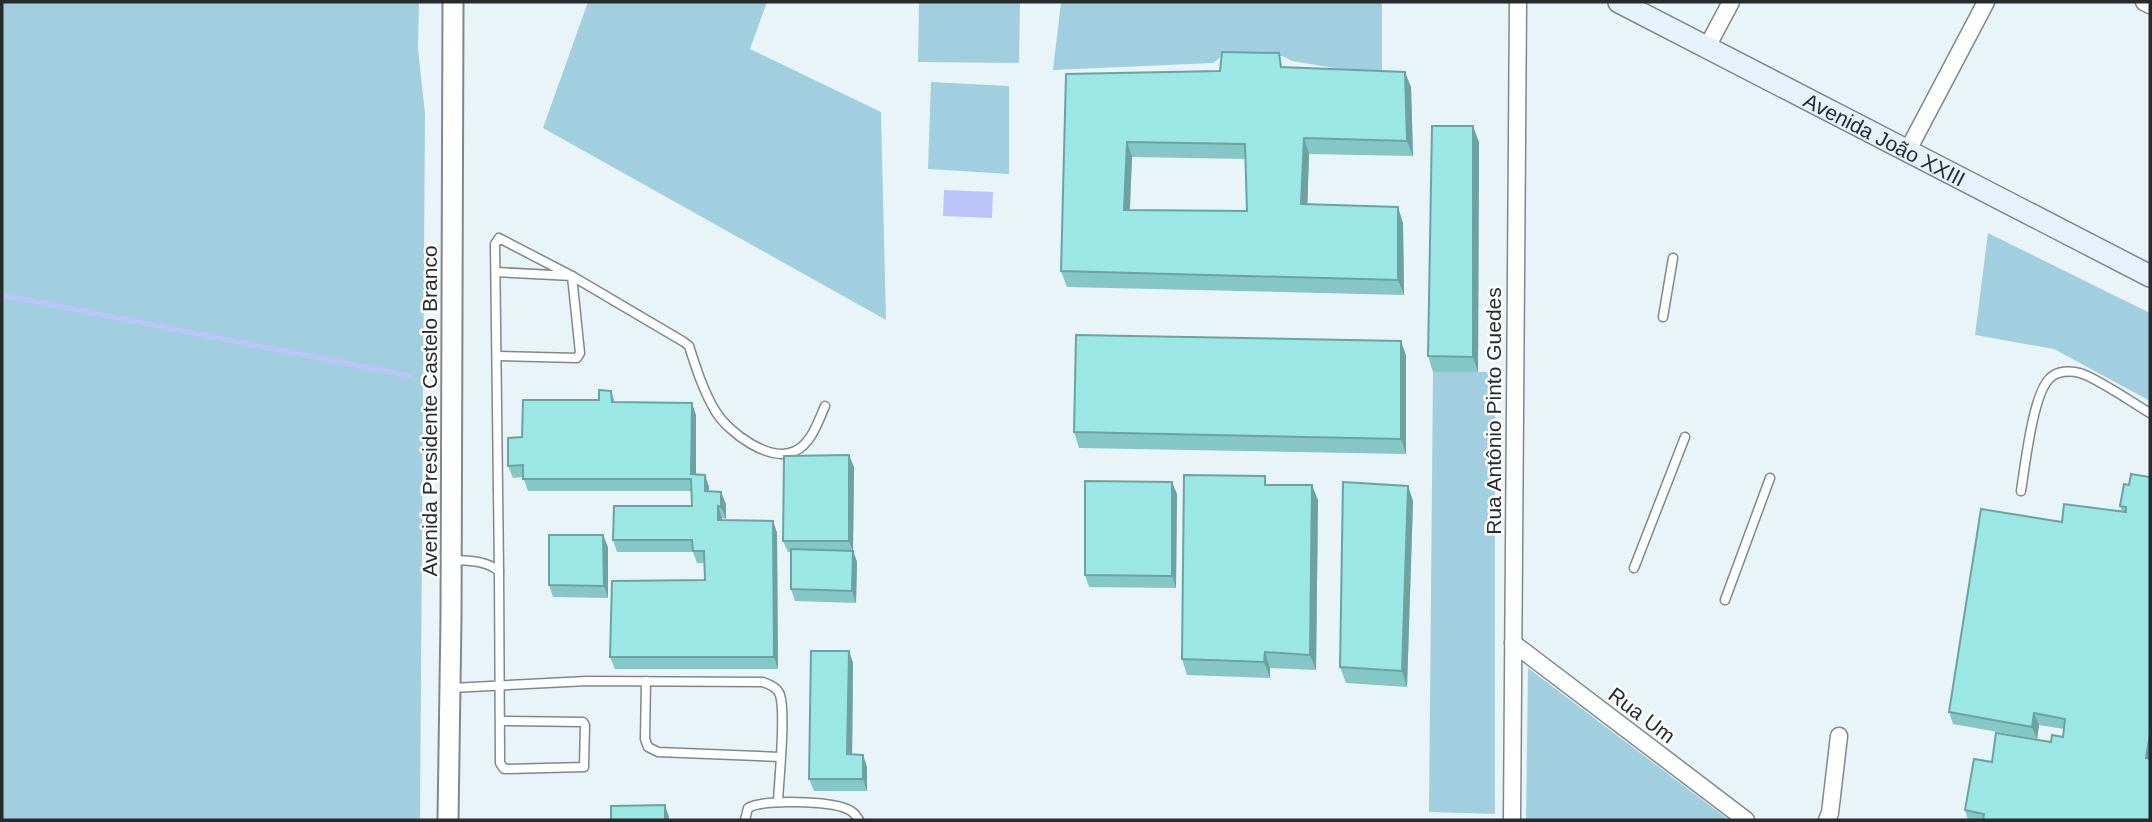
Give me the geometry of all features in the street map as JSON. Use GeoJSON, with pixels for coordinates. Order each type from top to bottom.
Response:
{"type":"FeatureCollection","features":[{"type":"Feature","properties":{"kind":"main road","name":"Avenida João XXIII"},"geometry":{"type":"LineString","coordinates":[[1619,2],[2150,276]]}},
{"type":"Feature","properties":{"kind":"street","name":"Avenida Presidente Castelo Branco"},"geometry":{"type":"LineString","coordinates":[[447,820],[453,2]]}},
{"type":"Feature","properties":{"kind":"street","name":"Rua Antônio Pinto Guedes"},"geometry":{"type":"LineString","coordinates":[[1512,820],[1518,2]]}},
{"type":"Feature","properties":{"kind":"street"},"geometry":{"type":"LineString","coordinates":[[1707,47],[1731,2]]}},
{"type":"Feature","properties":{"kind":"street"},"geometry":{"type":"LineString","coordinates":[[1908,150],[1986,2]]}},
{"type":"Feature","properties":{"kind":"street"},"geometry":{"type":"LineString","coordinates":[[2144,2],[2150,5]]}},
{"type":"Feature","properties":{"kind":"street","name":"Rua Um"},"geometry":{"type":"LineString","coordinates":[[1513,643],[1746,820]]}},
{"type":"Feature","properties":{"kind":"street"},"geometry":{"type":"LineString","coordinates":[[1827,820],[1839,736]]}},
{"type":"Feature","properties":{"kind":"lane"},"geometry":{"type":"LineString","coordinates":[[500,721],[583,722],[584,767],[504,769],[500,763],[495,244],[499,238],[572,276],[689,346],[716,413],[738,436],[762,450],[782,454],[795,451],[813,432],[825,406]]}},
{"type":"Feature","properties":{"kind":"lane"},"geometry":{"type":"LineString","coordinates":[[1663,317],[1673,258]]}},
{"type":"Feature","properties":{"kind":"lane"},"geometry":{"type":"LineString","coordinates":[[496,272],[572,276]]}},
{"type":"Feature","properties":{"kind":"lane"},"geometry":{"type":"LineString","coordinates":[[497,356],[579,356],[572,276]]}},
{"type":"Feature","properties":{"kind":"lane"},"geometry":{"type":"LineString","coordinates":[[2021,491],[2037,403],[2042,387],[2051,376],[2064,371],[2081,373],[2150,413]]}},
{"type":"Feature","properties":{"kind":"lane"},"geometry":{"type":"LineString","coordinates":[[1634,568],[1685,437]]}},
{"type":"Feature","properties":{"kind":"lane"},"geometry":{"type":"LineString","coordinates":[[1725,600],[1770,478]]}},
{"type":"Feature","properties":{"kind":"lane"},"geometry":{"type":"LineString","coordinates":[[451,560],[478,561],[491,564],[499,570]]}},
{"type":"Feature","properties":{"kind":"lane"},"geometry":{"type":"LineString","coordinates":[[449,688],[587,681],[763,682],[773,686],[780,695],[778,802]]}},
{"type":"Feature","properties":{"kind":"lane"},"geometry":{"type":"LineString","coordinates":[[646,681],[645,739],[648,747],[658,752],[780,757]]}},
{"type":"Feature","properties":{"kind":"lane"},"geometry":{"type":"LineString","coordinates":[[745,820],[748,808],[778,802],[847,808],[859,820]]}},
{"type":"Feature","properties":{"kind":"shaded area"},"geometry":{"type":"Polygon","coordinates":[[[2,2],[419,2],[418,49],[425,114],[420,820],[2,820],[2,2]]]}},
{"type":"Feature","properties":{"kind":"shaded area"},"geometry":{"type":"Polygon","coordinates":[[[588,2],[767,2],[750,49],[881,112],[886,320],[543,128],[588,2]]]}},
{"type":"Feature","properties":{"kind":"shaded area"},"geometry":{"type":"Polygon","coordinates":[[[919,2],[1020,2],[1019,63],[918,62],[919,2]]]}},
{"type":"Feature","properties":{"kind":"shaded area"},"geometry":{"type":"Polygon","coordinates":[[[1061,2],[1382,2],[1382,76],[1292,61],[1282,56],[1225,54],[1213,63],[1053,70],[1061,2]]]}},
{"type":"Feature","properties":{"kind":"shaded area"},"geometry":{"type":"Polygon","coordinates":[[[931,82],[1009,86],[1009,174],[928,169],[931,82]]]}},
{"type":"Feature","properties":{"kind":"shaded area"},"geometry":{"type":"Polygon","coordinates":[[[944,190],[993,192],[992,218],[943,216],[944,190]]]}},
{"type":"Feature","properties":{"kind":"shaded area"},"geometry":{"type":"Polygon","coordinates":[[[1988,233],[2150,313],[2150,401],[2054,349],[1975,335],[1988,233]]]}},
{"type":"Feature","properties":{"kind":"shaded area"},"geometry":{"type":"Polygon","coordinates":[[[1433,372],[1495,372],[1495,814],[1429,812],[1433,372]]]}},
{"type":"Feature","properties":{"kind":"shaded area"},"geometry":{"type":"Polygon","coordinates":[[[1528,668],[1729,820],[1526,820],[1528,668]]]}},
{"type":"Feature","properties":{"kind":"building"},"geometry":{"type":"Polygon","coordinates":[[[1222,52],[1279,53],[1281,67],[1405,72],[1407,141],[1304,138],[1301,204],[1398,207],[1398,280],[1061,271],[1066,74],[1220,71],[1222,52]],[[1127,142],[1124,210],[1247,211],[1245,144],[1127,142]]]}},
{"type":"Feature","properties":{"kind":"building"},"geometry":{"type":"Polygon","coordinates":[[[1432,126],[1473,126],[1473,357],[1428,356],[1432,126]]]}},
{"type":"Feature","properties":{"kind":"building"},"geometry":{"type":"Polygon","coordinates":[[[1076,335],[1401,341],[1401,439],[1074,432],[1076,335]]]}},
{"type":"Feature","properties":{"kind":"building"},"geometry":{"type":"Polygon","coordinates":[[[599,390],[611,391],[612,402],[692,403],[691,474],[705,475],[705,491],[721,492],[718,520],[773,521],[774,657],[610,657],[612,581],[705,580],[704,551],[693,551],[692,540],[613,540],[614,506],[692,506],[691,479],[523,479],[523,465],[508,466],[508,438],[522,437],[523,400],[599,400],[599,390]]]}},
{"type":"Feature","properties":{"kind":"building"},"geometry":{"type":"Polygon","coordinates":[[[849,455],[849,541],[783,541],[784,456],[849,455]]]}},
{"type":"Feature","properties":{"kind":"building"},"geometry":{"type":"Polygon","coordinates":[[[2131,474],[2150,477],[2150,734],[2146,758],[2150,759],[2150,820],[1983,820],[1984,814],[1965,810],[1974,759],[1992,762],[1996,733],[2051,742],[2052,735],[2063,737],[2065,719],[2034,713],[2032,727],[1949,712],[1981,509],[2062,522],[2064,504],[2126,512],[2126,507],[2120,506],[2124,484],[2129,485],[2131,474]]]}},
{"type":"Feature","properties":{"kind":"building"},"geometry":{"type":"Polygon","coordinates":[[[1184,475],[1265,476],[1265,485],[1312,485],[1310,655],[1265,652],[1264,662],[1182,659],[1184,475]]]}},
{"type":"Feature","properties":{"kind":"building"},"geometry":{"type":"Polygon","coordinates":[[[1085,481],[1172,482],[1172,576],[1085,575],[1085,481]]]}},
{"type":"Feature","properties":{"kind":"building"},"geometry":{"type":"Polygon","coordinates":[[[1343,482],[1408,486],[1402,671],[1340,667],[1343,482]]]}},
{"type":"Feature","properties":{"kind":"building"},"geometry":{"type":"Polygon","coordinates":[[[549,535],[603,535],[604,586],[549,585],[549,535]]]}},
{"type":"Feature","properties":{"kind":"building"},"geometry":{"type":"Polygon","coordinates":[[[791,549],[853,551],[852,591],[791,589],[791,549]]]}},
{"type":"Feature","properties":{"kind":"building"},"geometry":{"type":"Polygon","coordinates":[[[811,651],[849,651],[847,754],[863,755],[863,779],[809,779],[811,651]]]}},
{"type":"Feature","properties":{"kind":"building"},"geometry":{"type":"Polygon","coordinates":[[[665,805],[665,820],[611,820],[611,806],[665,805]]]}},
{"type":"Feature","properties":{"kind":"waterway"},"geometry":{"type":"LineString","coordinates":[[2,295],[410,376]]}}]}
